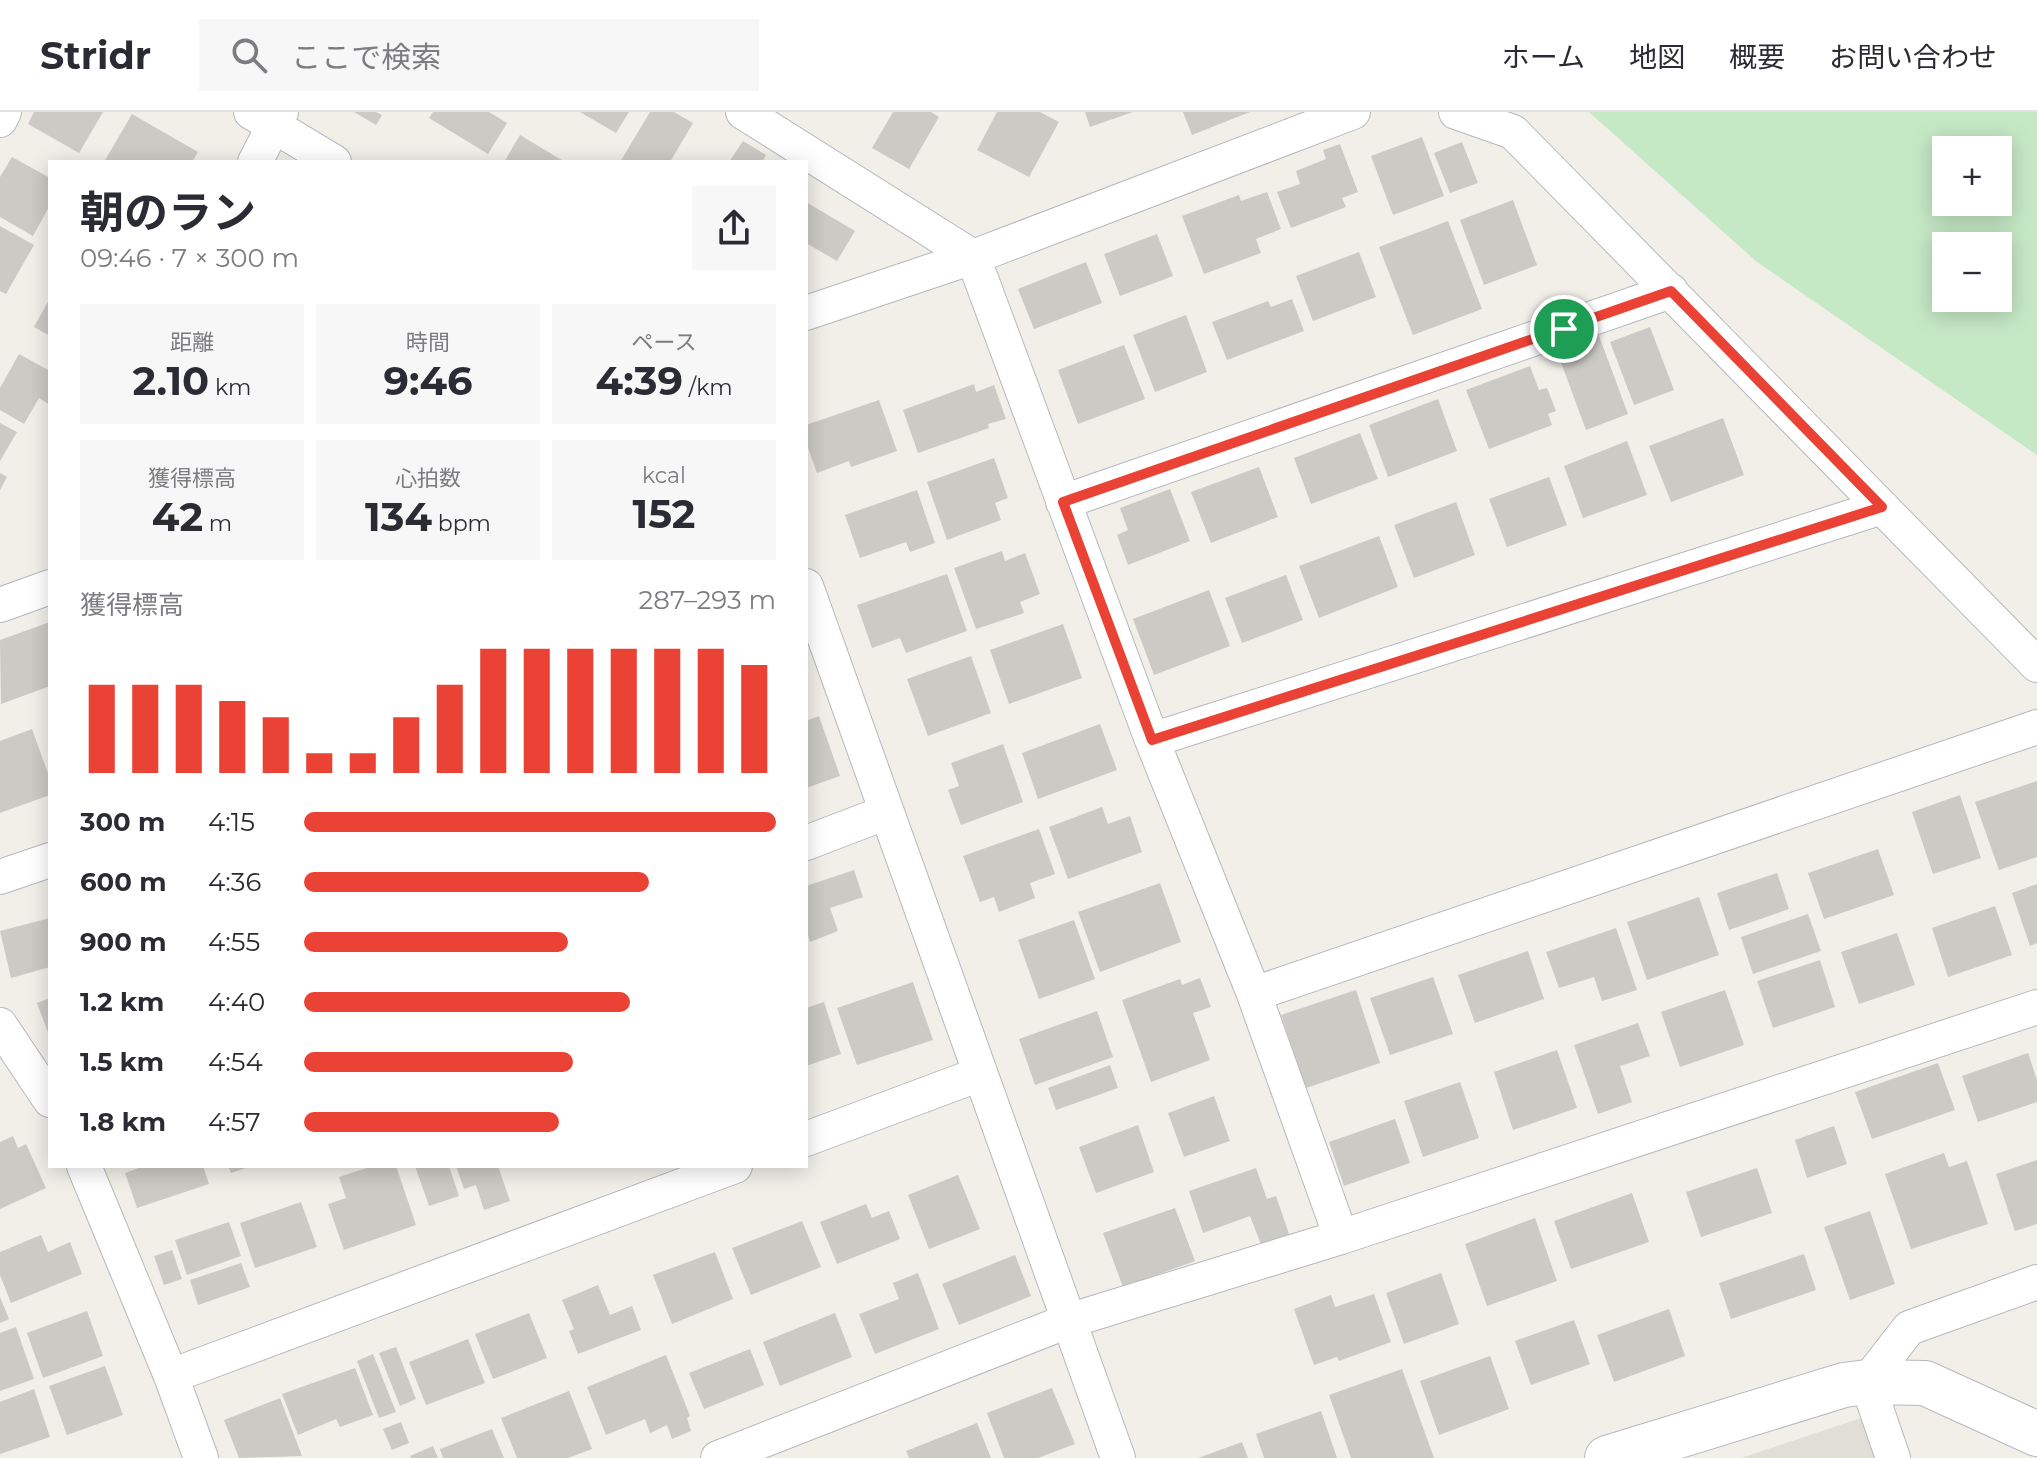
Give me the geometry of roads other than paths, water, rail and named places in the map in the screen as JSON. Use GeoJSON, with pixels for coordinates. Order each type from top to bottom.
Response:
{"type":"FeatureCollection","features":[{"type":"Feature","properties":{"kind":"street"},"geometry":{"type":"LineString","coordinates":[[0,120],[4,112]]}},
{"type":"Feature","properties":{"kind":"street"},"geometry":{"type":"LineString","coordinates":[[743,112],[973,257],[1152,740],[1254,994],[1341,1237]]}},
{"type":"Feature","properties":{"kind":"street"},"geometry":{"type":"LineString","coordinates":[[808,312],[973,257],[1353,112]]}},
{"type":"Feature","properties":{"kind":"street"},"geometry":{"type":"LineString","coordinates":[[1456,112],[1513,132],[2037,665]]}},
{"type":"Feature","properties":{"kind":"street"},"geometry":{"type":"LineString","coordinates":[[256,160],[268,116],[331,160]]}},
{"type":"Feature","properties":{"kind":"street"},"geometry":{"type":"LineString","coordinates":[[1063,502],[1671,291]]}},
{"type":"Feature","properties":{"kind":"street"},"geometry":{"type":"LineString","coordinates":[[1152,740],[1882,507]]}},
{"type":"Feature","properties":{"kind":"street"},"geometry":{"type":"LineString","coordinates":[[0,605],[48,587]]}},
{"type":"Feature","properties":{"kind":"street"},"geometry":{"type":"LineString","coordinates":[[808,592],[1118,1458]]}},
{"type":"Feature","properties":{"kind":"street"},"geometry":{"type":"LineString","coordinates":[[1254,994],[2037,727]]}},
{"type":"Feature","properties":{"kind":"street"},"geometry":{"type":"LineString","coordinates":[[808,842],[887,812]]}},
{"type":"Feature","properties":{"kind":"street"},"geometry":{"type":"LineString","coordinates":[[0,877],[48,861]]}},
{"type":"Feature","properties":{"kind":"street"},"geometry":{"type":"LineString","coordinates":[[718,1458],[1068,1321],[1341,1237],[2037,1007]]}},
{"type":"Feature","properties":{"kind":"street"},"geometry":{"type":"LineString","coordinates":[[0,1025],[48,1097]]}},
{"type":"Feature","properties":{"kind":"street"},"geometry":{"type":"LineString","coordinates":[[808,1138],[980,1074]]}},
{"type":"Feature","properties":{"kind":"street"},"geometry":{"type":"LineString","coordinates":[[85,1168],[171,1376],[201,1458]]}},
{"type":"Feature","properties":{"kind":"street"},"geometry":{"type":"LineString","coordinates":[[171,1376],[730,1168]]}},
{"type":"Feature","properties":{"kind":"street"},"geometry":{"type":"LineString","coordinates":[[1867,1382],[1909,1328],[2037,1282]]}},
{"type":"Feature","properties":{"kind":"street"},"geometry":{"type":"LineString","coordinates":[[1867,1382],[1893,1458]]}},
{"type":"Feature","properties":{"kind":"street"},"geometry":{"type":"LineString","coordinates":[[1607,1458],[1844,1385],[1867,1382],[1925,1383],[2037,1434]]}}]}
